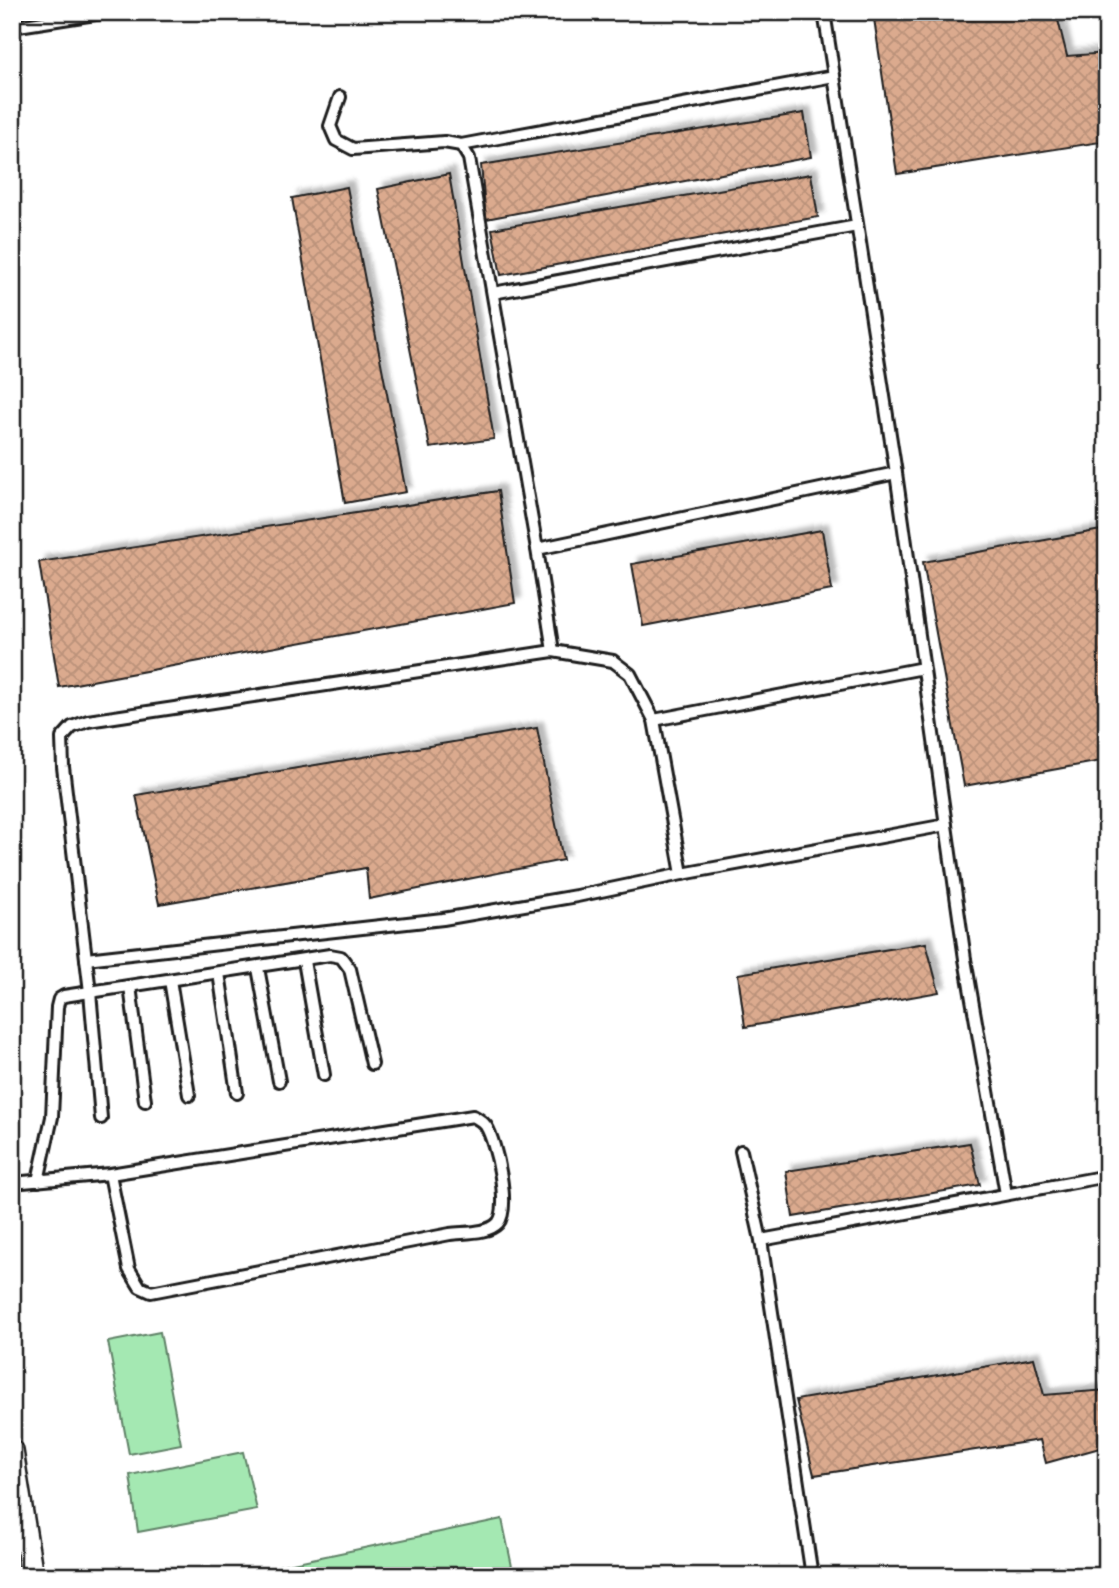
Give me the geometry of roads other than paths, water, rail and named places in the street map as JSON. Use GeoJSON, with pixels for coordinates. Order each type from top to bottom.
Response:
{"type":"FeatureCollection","features":[{"type":"Feature","properties":{"kind":"street"},"geometry":{"type":"LineString","coordinates":[[12,1451],[19,1529],[32,1576]]}},
{"type":"Feature","properties":{"kind":"lane"},"geometry":{"type":"LineString","coordinates":[[12,27],[108,12]]}},
{"type":"Feature","properties":{"kind":"lane"},"geometry":{"type":"LineString","coordinates":[[824,12],[896,473],[965,960],[1006,1194]]}},
{"type":"Feature","properties":{"kind":"lane"},"geometry":{"type":"LineString","coordinates":[[340,97],[330,126],[336,141],[353,149],[444,142],[461,145],[834,76]]}},
{"type":"Feature","properties":{"kind":"lane"},"geometry":{"type":"LineString","coordinates":[[461,145],[469,158],[553,651]]}},
{"type":"Feature","properties":{"kind":"lane"},"geometry":{"type":"LineString","coordinates":[[492,293],[858,226]]}},
{"type":"Feature","properties":{"kind":"lane"},"geometry":{"type":"LineString","coordinates":[[537,549],[896,473]]}},
{"type":"Feature","properties":{"kind":"lane"},"geometry":{"type":"LineString","coordinates":[[101,1118],[90,992],[63,767],[62,738],[72,727],[88,721],[553,651],[613,661],[630,674],[654,720],[682,874]]}},
{"type":"Feature","properties":{"kind":"lane"},"geometry":{"type":"LineString","coordinates":[[654,720],[923,668]]}},
{"type":"Feature","properties":{"kind":"lane"},"geometry":{"type":"LineString","coordinates":[[86,958],[443,919],[946,825]]}},
{"type":"Feature","properties":{"kind":"lane"},"geometry":{"type":"LineString","coordinates":[[38,1181],[52,1117],[57,1007],[59,999],[64,996],[330,956],[341,957],[350,969],[372,1064]]}},
{"type":"Feature","properties":{"kind":"lane"},"geometry":{"type":"LineString","coordinates":[[304,961],[324,1075]]}},
{"type":"Feature","properties":{"kind":"lane"},"geometry":{"type":"LineString","coordinates":[[258,968],[279,1081]]}},
{"type":"Feature","properties":{"kind":"lane"},"geometry":{"type":"LineString","coordinates":[[219,973],[237,1093]]}},
{"type":"Feature","properties":{"kind":"lane"},"geometry":{"type":"LineString","coordinates":[[170,981],[188,1095]]}},
{"type":"Feature","properties":{"kind":"lane"},"geometry":{"type":"LineString","coordinates":[[130,986],[145,1101]]}},
{"type":"Feature","properties":{"kind":"lane"},"geometry":{"type":"LineString","coordinates":[[12,1183],[110,1174],[473,1116],[481,1120],[488,1129],[498,1165],[504,1207],[498,1222],[486,1229],[151,1292],[139,1287],[129,1269],[110,1174]]}},
{"type":"Feature","properties":{"kind":"lane"},"geometry":{"type":"LineString","coordinates":[[741,1151],[761,1240],[812,1576]]}},
{"type":"Feature","properties":{"kind":"lane"},"geometry":{"type":"LineString","coordinates":[[761,1240],[1107,1176]]}}]}
